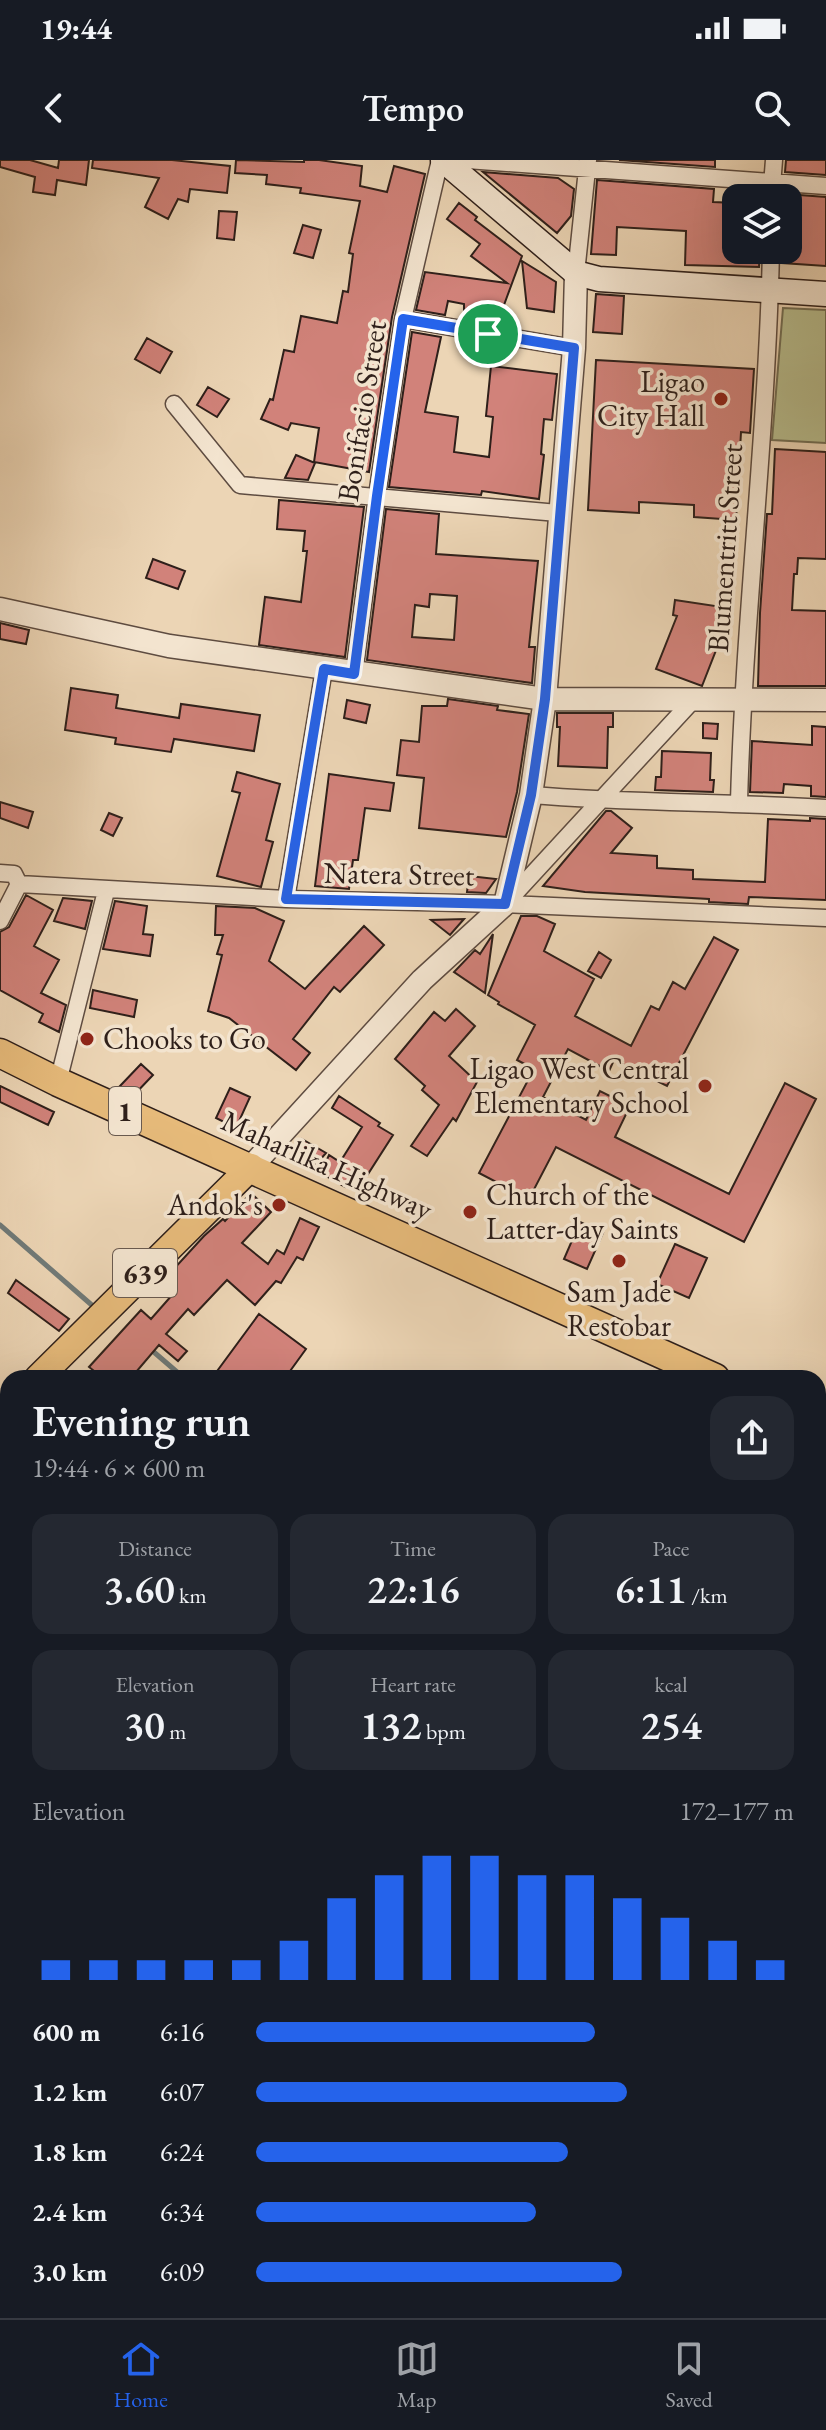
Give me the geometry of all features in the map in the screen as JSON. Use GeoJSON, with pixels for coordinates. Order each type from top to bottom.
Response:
{"type":"FeatureCollection","features":[{"type":"Feature","properties":{"kind":"highway","name":"Maharlika Highway"},"geometry":{"type":"LineString","coordinates":[[0,1053],[58,1082],[697,1370]]}},
{"type":"Feature","properties":{"kind":"main road"},"geometry":{"type":"LineString","coordinates":[[442,160],[576,273],[599,279],[826,294]]}},
{"type":"Feature","properties":{"kind":"main road","name":"639"},"geometry":{"type":"LineString","coordinates":[[51,1370],[251,1167]]}},
{"type":"Feature","properties":{"kind":"street","name":"Bonifacio Street"},"geometry":{"type":"LineString","coordinates":[[354,674],[403,319],[442,160]]}},
{"type":"Feature","properties":{"kind":"street"},"geometry":{"type":"LineString","coordinates":[[467,160],[588,164],[730,184]]}},
{"type":"Feature","properties":{"kind":"street"},"geometry":{"type":"LineString","coordinates":[[772,184],[774,160]]}},
{"type":"Feature","properties":{"kind":"street"},"geometry":{"type":"LineString","coordinates":[[505,904],[531,795],[545,699],[574,348],[576,273],[588,164]]}},
{"type":"Feature","properties":{"kind":"street"},"geometry":{"type":"LineString","coordinates":[[802,188],[826,186]]}},
{"type":"Feature","properties":{"kind":"street","name":"Blumentritt Street"},"geometry":{"type":"LineString","coordinates":[[739,802],[742,698],[771,264]]}},
{"type":"Feature","properties":{"kind":"street"},"geometry":{"type":"LineString","coordinates":[[403,319],[574,348]]}},
{"type":"Feature","properties":{"kind":"street"},"geometry":{"type":"LineString","coordinates":[[174,404],[240,485],[558,513]]}},
{"type":"Feature","properties":{"kind":"street"},"geometry":{"type":"LineString","coordinates":[[0,609],[169,646],[545,699],[826,700]]}},
{"type":"Feature","properties":{"kind":"street"},"geometry":{"type":"LineString","coordinates":[[286,899],[324,669]]}},
{"type":"Feature","properties":{"kind":"street"},"geometry":{"type":"LineString","coordinates":[[251,1167],[422,980],[505,904],[694,699]]}},
{"type":"Feature","properties":{"kind":"street"},"geometry":{"type":"LineString","coordinates":[[531,795],[601,801],[739,802],[826,808]]}},
{"type":"Feature","properties":{"kind":"street"},"geometry":{"type":"LineString","coordinates":[[0,873],[14,874],[19,884],[0,921]]}},
{"type":"Feature","properties":{"kind":"street","name":"Natera Street"},"geometry":{"type":"LineString","coordinates":[[19,884],[286,899],[505,904],[826,918]]}},
{"type":"Feature","properties":{"kind":"street"},"geometry":{"type":"LineString","coordinates":[[58,1082],[106,891]]}},
{"type":"Feature","properties":{"kind":"green space"},"geometry":{"type":"Polygon","coordinates":[[[783,308],[826,310],[826,443],[772,440],[783,308]]]}},
{"type":"Feature","properties":{"kind":"building"},"geometry":{"type":"Polygon","coordinates":[[[0,160],[30,160],[58,168],[59,160],[89,160],[86,185],[57,180],[55,195],[33,192],[35,177],[0,167],[0,160]]]}},
{"type":"Feature","properties":{"kind":"building"},"geometry":{"type":"Polygon","coordinates":[[[93,160],[172,160],[230,166],[227,193],[190,189],[188,202],[178,199],[168,219],[145,207],[159,178],[92,168],[93,160]]]}},
{"type":"Feature","properties":{"kind":"building"},"geometry":{"type":"Polygon","coordinates":[[[236,160],[319,160],[362,166],[360,186],[387,192],[394,166],[425,174],[392,317],[369,472],[314,462],[319,428],[291,423],[288,430],[261,419],[270,399],[273,400],[284,350],[294,352],[301,316],[337,323],[343,291],[348,292],[353,254],[349,253],[360,201],[300,193],[301,188],[266,184],[267,175],[235,173],[236,160]]]}},
{"type":"Feature","properties":{"kind":"building"},"geometry":{"type":"Polygon","coordinates":[[[619,160],[715,160],[715,167],[619,160]]]}},
{"type":"Feature","properties":{"kind":"building"},"geometry":{"type":"Polygon","coordinates":[[[786,160],[826,160],[826,175],[785,172],[786,160]]]}},
{"type":"Feature","properties":{"kind":"building"},"geometry":{"type":"Polygon","coordinates":[[[483,172],[558,178],[574,189],[571,216],[557,233],[483,172]]]}},
{"type":"Feature","properties":{"kind":"building"},"geometry":{"type":"Polygon","coordinates":[[[597,180],[714,189],[713,202],[722,202],[722,264],[759,264],[759,267],[685,265],[686,231],[617,227],[616,255],[591,254],[597,180]]]}},
{"type":"Feature","properties":{"kind":"building"},"geometry":{"type":"Polygon","coordinates":[[[802,195],[826,197],[826,266],[797,264],[802,264],[802,195]]]}},
{"type":"Feature","properties":{"kind":"building"},"geometry":{"type":"Polygon","coordinates":[[[459,203],[477,217],[475,220],[522,256],[497,324],[464,313],[464,304],[448,301],[445,315],[416,310],[425,272],[507,283],[471,256],[480,244],[447,219],[459,203]]]}},
{"type":"Feature","properties":{"kind":"building"},"geometry":{"type":"Polygon","coordinates":[[[219,211],[237,212],[234,240],[217,238],[219,211]]]}},
{"type":"Feature","properties":{"kind":"building"},"geometry":{"type":"Polygon","coordinates":[[[303,225],[321,230],[313,258],[294,253],[303,225]]]}},
{"type":"Feature","properties":{"kind":"building"},"geometry":{"type":"Polygon","coordinates":[[[522,261],[556,282],[554,312],[527,308],[522,261]]]}},
{"type":"Feature","properties":{"kind":"building"},"geometry":{"type":"Polygon","coordinates":[[[596,294],[624,296],[622,334],[593,332],[596,294]]]}},
{"type":"Feature","properties":{"kind":"building"},"geometry":{"type":"Polygon","coordinates":[[[412,332],[441,337],[425,412],[458,417],[454,452],[489,457],[493,417],[486,416],[491,366],[557,374],[552,420],[544,419],[539,499],[482,491],[481,495],[389,487],[412,332]]]}},
{"type":"Feature","properties":{"kind":"building"},"geometry":{"type":"Polygon","coordinates":[[[147,338],[172,352],[160,373],[135,359],[147,338]]]}},
{"type":"Feature","properties":{"kind":"building"},"geometry":{"type":"Polygon","coordinates":[[[596,360],[754,369],[750,433],[741,432],[736,520],[694,517],[694,505],[639,502],[639,513],[588,510],[596,360]]]}},
{"type":"Feature","properties":{"kind":"building"},"geometry":{"type":"Polygon","coordinates":[[[208,387],[229,399],[217,417],[197,405],[208,387]]]}},
{"type":"Feature","properties":{"kind":"building"},"geometry":{"type":"Polygon","coordinates":[[[775,449],[826,452],[826,559],[798,558],[792,610],[826,611],[826,686],[758,686],[767,514],[772,514],[775,449]]]}},
{"type":"Feature","properties":{"kind":"building"},"geometry":{"type":"Polygon","coordinates":[[[296,455],[315,463],[308,480],[285,478],[296,455]]]}},
{"type":"Feature","properties":{"kind":"building"},"geometry":{"type":"Polygon","coordinates":[[[279,500],[364,507],[345,657],[259,645],[265,597],[301,602],[307,551],[303,551],[305,531],[277,529],[279,500]]]}},
{"type":"Feature","properties":{"kind":"building"},"geometry":{"type":"Polygon","coordinates":[[[386,509],[439,514],[436,554],[538,561],[529,647],[535,647],[532,683],[367,660],[386,509]],[[430,594],[429,607],[415,605],[412,637],[454,640],[457,596],[430,594]]]}},
{"type":"Feature","properties":{"kind":"building"},"geometry":{"type":"Polygon","coordinates":[[[153,559],[185,571],[178,589],[146,578],[153,559]]]}},
{"type":"Feature","properties":{"kind":"building"},"geometry":{"type":"Polygon","coordinates":[[[675,600],[722,607],[717,639],[720,640],[702,686],[656,669],[677,616],[673,615],[675,600]]]}},
{"type":"Feature","properties":{"kind":"building"},"geometry":{"type":"Polygon","coordinates":[[[0,623],[29,630],[26,644],[0,639],[0,623]]]}},
{"type":"Feature","properties":{"kind":"building"},"geometry":{"type":"Polygon","coordinates":[[[71,688],[118,695],[116,708],[179,718],[181,704],[260,715],[254,751],[174,739],[171,752],[115,744],[116,738],[65,730],[71,688]]]}},
{"type":"Feature","properties":{"kind":"building"},"geometry":{"type":"Polygon","coordinates":[[[448,699],[529,714],[517,792],[506,837],[419,828],[424,778],[397,775],[401,740],[419,742],[422,706],[447,706],[448,699]]]}},
{"type":"Feature","properties":{"kind":"building"},"geometry":{"type":"Polygon","coordinates":[[[347,700],[370,705],[366,723],[344,718],[347,700]]]}},
{"type":"Feature","properties":{"kind":"building"},"geometry":{"type":"Polygon","coordinates":[[[557,713],[613,713],[613,727],[608,727],[607,768],[558,766],[560,727],[557,727],[557,713]]]}},
{"type":"Feature","properties":{"kind":"building"},"geometry":{"type":"Polygon","coordinates":[[[703,723],[718,724],[717,739],[703,738],[703,723]]]}},
{"type":"Feature","properties":{"kind":"building"},"geometry":{"type":"Polygon","coordinates":[[[812,726],[826,727],[826,797],[811,796],[811,786],[784,784],[783,793],[750,792],[752,741],[812,745],[812,726]]]}},
{"type":"Feature","properties":{"kind":"building"},"geometry":{"type":"Polygon","coordinates":[[[662,751],[711,753],[713,792],[655,790],[656,777],[661,777],[662,751]]]}},
{"type":"Feature","properties":{"kind":"building"},"geometry":{"type":"Polygon","coordinates":[[[237,772],[280,784],[266,840],[273,842],[261,887],[217,876],[240,793],[232,791],[237,772]]]}},
{"type":"Feature","properties":{"kind":"building"},"geometry":{"type":"Polygon","coordinates":[[[329,774],[394,783],[390,811],[365,808],[358,860],[353,860],[349,889],[315,886],[329,774]]]}},
{"type":"Feature","properties":{"kind":"building"},"geometry":{"type":"Polygon","coordinates":[[[0,802],[33,812],[28,828],[0,818],[0,802]]]}},
{"type":"Feature","properties":{"kind":"building"},"geometry":{"type":"Polygon","coordinates":[[[606,811],[611,811],[632,828],[611,853],[657,856],[657,868],[693,870],[693,879],[765,882],[768,819],[826,819],[826,900],[749,897],[748,904],[543,886],[606,811]]]}},
{"type":"Feature","properties":{"kind":"building"},"geometry":{"type":"Polygon","coordinates":[[[109,813],[122,818],[113,836],[101,830],[109,813]]]}},
{"type":"Feature","properties":{"kind":"building"},"geometry":{"type":"Polygon","coordinates":[[[469,876],[496,879],[486,893],[467,892],[469,876]]]}},
{"type":"Feature","properties":{"kind":"building"},"geometry":{"type":"Polygon","coordinates":[[[26,895],[53,910],[34,946],[59,960],[41,993],[66,1005],[59,1032],[39,1022],[43,1014],[0,990],[0,932],[9,927],[26,895]]]}},
{"type":"Feature","properties":{"kind":"building"},"geometry":{"type":"Polygon","coordinates":[[[63,898],[92,901],[85,929],[54,921],[63,898]]]}},
{"type":"Feature","properties":{"kind":"building"},"geometry":{"type":"Polygon","coordinates":[[[115,901],[147,906],[143,934],[153,935],[150,956],[103,949],[115,901]]]}},
{"type":"Feature","properties":{"kind":"building"},"geometry":{"type":"Polygon","coordinates":[[[216,906],[255,908],[284,921],[269,961],[305,989],[364,926],[384,945],[340,992],[334,987],[293,1039],[310,1053],[296,1070],[229,1018],[208,1011],[222,955],[217,954],[223,935],[215,935],[216,906]]]}},
{"type":"Feature","properties":{"kind":"building"},"geometry":{"type":"Polygon","coordinates":[[[521,916],[537,916],[555,924],[544,951],[594,979],[575,1016],[631,1046],[651,1006],[659,1010],[673,982],[685,989],[714,937],[738,950],[667,1086],[614,1060],[609,1071],[568,1049],[543,1097],[586,1120],[600,1091],[630,1106],[615,1137],[729,1194],[785,1083],[816,1099],[744,1242],[556,1147],[529,1199],[479,1173],[534,1069],[517,1060],[535,1025],[488,995],[521,916]]]}},
{"type":"Feature","properties":{"kind":"building"},"geometry":{"type":"Polygon","coordinates":[[[464,919],[450,935],[431,920],[464,919]]]}},
{"type":"Feature","properties":{"kind":"building"},"geometry":{"type":"Polygon","coordinates":[[[493,934],[485,993],[454,972],[475,950],[480,954],[493,934]]]}},
{"type":"Feature","properties":{"kind":"building"},"geometry":{"type":"Polygon","coordinates":[[[599,952],[611,960],[601,978],[588,971],[599,952]]]}},
{"type":"Feature","properties":{"kind":"building"},"geometry":{"type":"Polygon","coordinates":[[[93,990],[137,1000],[134,1017],[90,1008],[93,990]]]}},
{"type":"Feature","properties":{"kind":"building"},"geometry":{"type":"Polygon","coordinates":[[[456,1009],[475,1026],[449,1056],[477,1082],[456,1121],[453,1118],[427,1156],[411,1146],[439,1105],[422,1090],[425,1086],[395,1059],[434,1012],[445,1021],[456,1009]]]}},
{"type":"Feature","properties":{"kind":"building"},"geometry":{"type":"Polygon","coordinates":[[[141,1064],[153,1075],[132,1097],[120,1086],[141,1064]]]}},
{"type":"Feature","properties":{"kind":"building"},"geometry":{"type":"Polygon","coordinates":[[[0,1086],[54,1112],[48,1125],[0,1102],[0,1086]]]}},
{"type":"Feature","properties":{"kind":"building"},"geometry":{"type":"Polygon","coordinates":[[[230,1088],[250,1097],[236,1128],[216,1118],[230,1088]]]}},
{"type":"Feature","properties":{"kind":"building"},"geometry":{"type":"Polygon","coordinates":[[[339,1096],[393,1135],[368,1174],[357,1167],[345,1187],[321,1173],[329,1155],[340,1162],[362,1127],[332,1108],[339,1096]]]}},
{"type":"Feature","properties":{"kind":"building"},"geometry":{"type":"Polygon","coordinates":[[[302,1139],[326,1153],[313,1168],[292,1155],[302,1139]]]}},
{"type":"Feature","properties":{"kind":"building"},"geometry":{"type":"Polygon","coordinates":[[[251,1193],[271,1212],[242,1243],[268,1264],[277,1250],[284,1254],[300,1218],[319,1227],[303,1260],[297,1257],[281,1283],[276,1281],[255,1305],[227,1280],[194,1315],[188,1309],[166,1334],[187,1351],[178,1361],[159,1345],[138,1370],[93,1370],[89,1367],[141,1310],[151,1319],[173,1294],[161,1283],[204,1236],[223,1219],[225,1221],[251,1193]]]}},
{"type":"Feature","properties":{"kind":"building"},"geometry":{"type":"Polygon","coordinates":[[[580,1222],[603,1233],[587,1269],[564,1259],[580,1222]]]}},
{"type":"Feature","properties":{"kind":"building"},"geometry":{"type":"Polygon","coordinates":[[[675,1244],[707,1258],[689,1298],[657,1284],[675,1244]]]}},
{"type":"Feature","properties":{"kind":"building"},"geometry":{"type":"Polygon","coordinates":[[[16,1280],[69,1319],[59,1331],[8,1293],[16,1280]]]}},
{"type":"Feature","properties":{"kind":"building"},"geometry":{"type":"Polygon","coordinates":[[[259,1314],[306,1349],[291,1370],[218,1370],[259,1314]]]}},
{"type":"Feature","properties":{"kind":"waterway"},"geometry":{"type":"LineString","coordinates":[[0,1225],[94,1307]]}},
{"type":"Feature","properties":{"kind":"waterway"},"geometry":{"type":"LineString","coordinates":[[148,1347],[175,1370]]}},
{"type":"Feature","properties":{"kind":"place","name":"Ligao City Hall"},"geometry":{"type":"Point","coordinates":[721,399]}},
{"type":"Feature","properties":{"kind":"place","name":"Chooks to Go"},"geometry":{"type":"Point","coordinates":[87,1039]}},
{"type":"Feature","properties":{"kind":"place","name":"Ligao West Central Elementary School"},"geometry":{"type":"Point","coordinates":[705,1086]}},
{"type":"Feature","properties":{"kind":"place","name":"Andok's"},"geometry":{"type":"Point","coordinates":[279,1205]}},
{"type":"Feature","properties":{"kind":"place","name":"Church of the Latter-day Saints"},"geometry":{"type":"Point","coordinates":[470,1212]}},
{"type":"Feature","properties":{"kind":"place","name":"Sam Jade Restobar"},"geometry":{"type":"Point","coordinates":[619,1261]}},
{"type":"Feature","properties":{"kind":"route"},"geometry":{"type":"LineString","coordinates":[[403,319],[488,334],[574,348],[545,699],[531,795],[505,904],[286,899],[324,669],[354,674],[403,319]]}}]}
